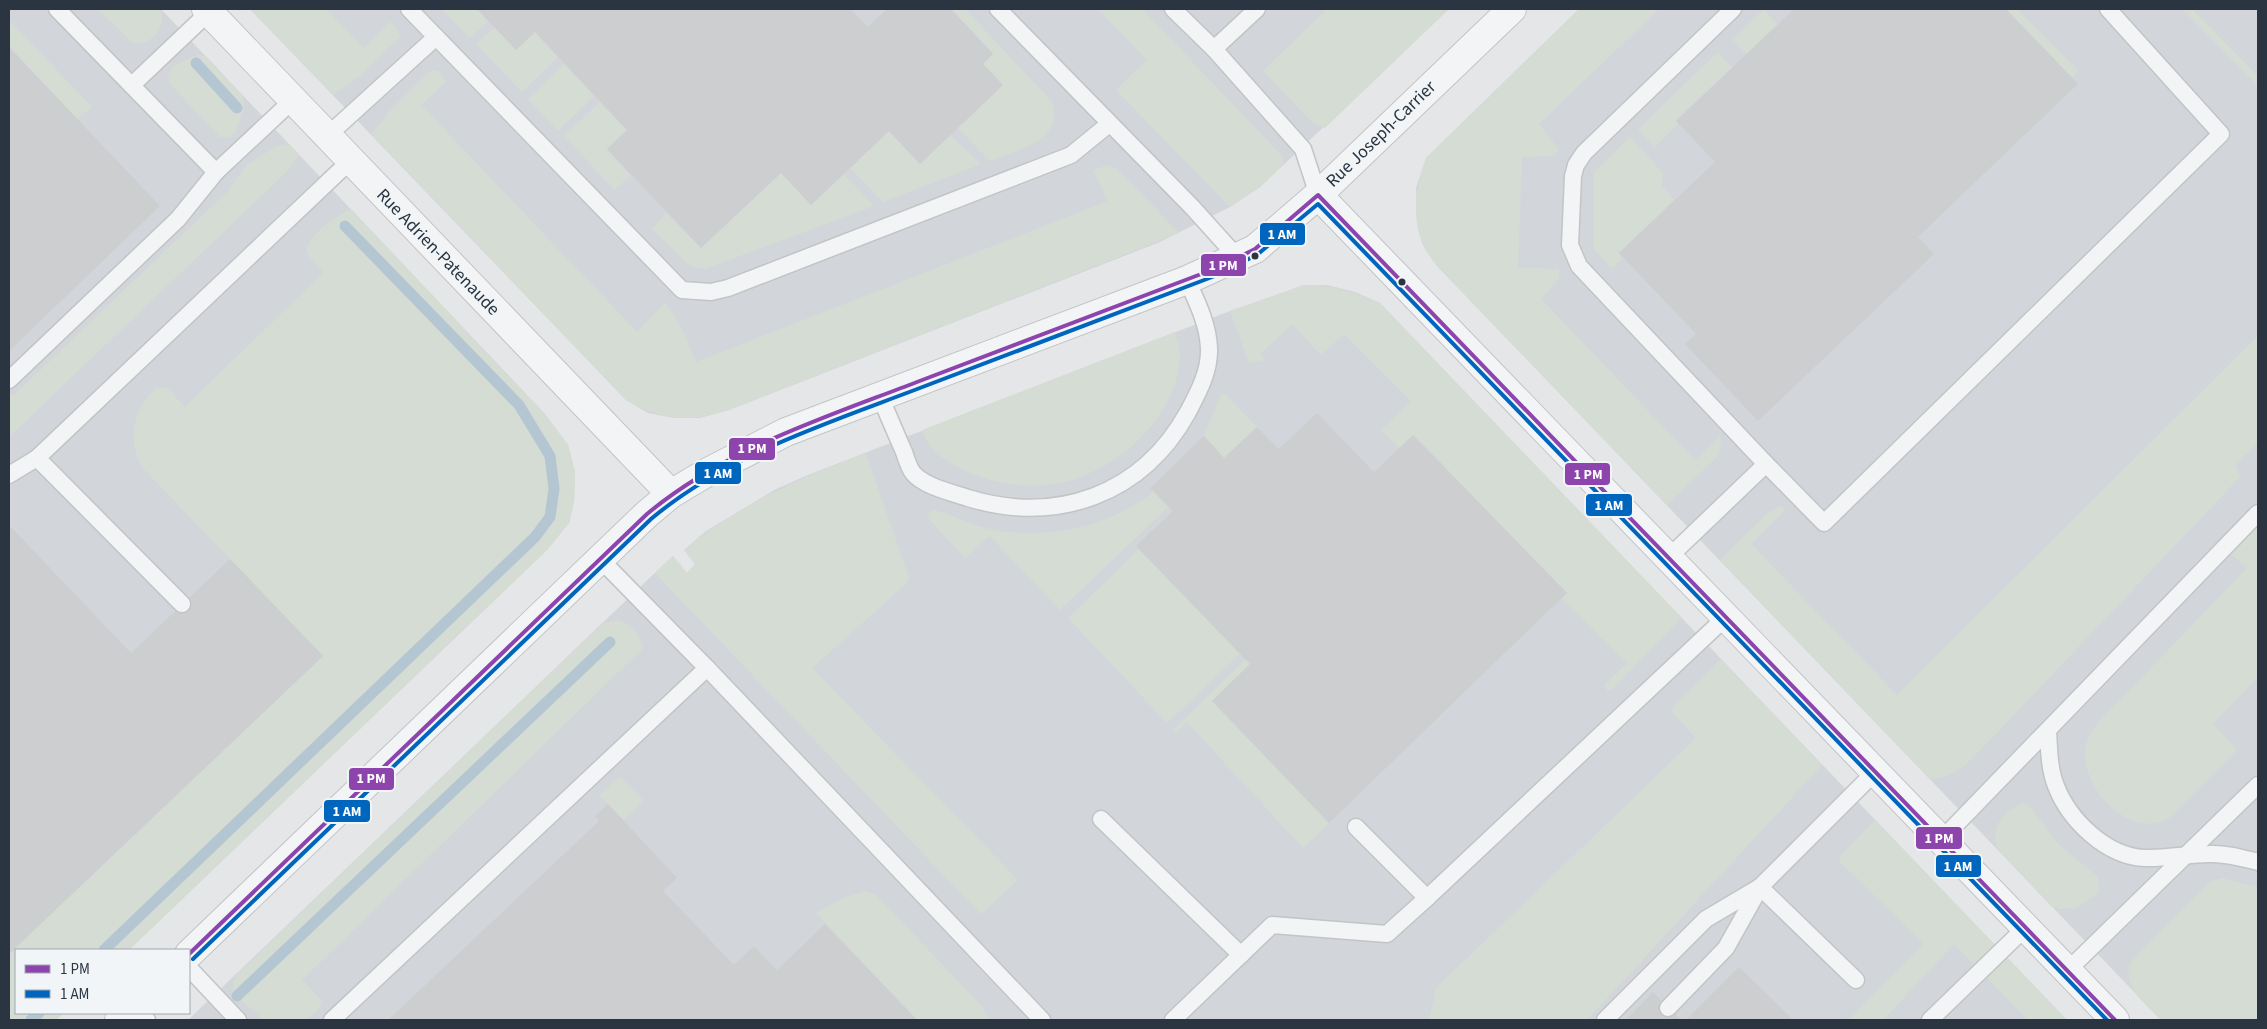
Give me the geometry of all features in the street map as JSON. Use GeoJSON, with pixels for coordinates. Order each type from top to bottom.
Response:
{"type":"FeatureCollection","features":[{"type":"Feature","properties":{"kind":"street","name":"Rue Joseph-Carrier"},"geometry":{"type":"LineString","coordinates":[[190,953],[600,559],[671,494],[760,444],[880,396],[1187,280],[1238,258],[1274,235],[1512,9]]}},
{"type":"Feature","properties":{"kind":"street","name":"Rue Adrien-Patenaude"},"geometry":{"type":"LineString","coordinates":[[208,10],[350,161],[671,494]]}},
{"type":"Feature","properties":{"kind":"street"},"geometry":{"type":"LineString","coordinates":[[1318,195],[1942,839],[2110,1019]]}},
{"type":"Feature","properties":{"kind":"lane"},"geometry":{"type":"LineString","coordinates":[[57,9],[216,172]]}},
{"type":"Feature","properties":{"kind":"lane"},"geometry":{"type":"LineString","coordinates":[[409,9],[682,290],[711,292],[728,288],[1071,155],[1109,124]]}},
{"type":"Feature","properties":{"kind":"lane"},"geometry":{"type":"LineString","coordinates":[[998,9],[1192,207],[1238,258]]}},
{"type":"Feature","properties":{"kind":"lane"},"geometry":{"type":"LineString","coordinates":[[1174,9],[1214,49],[1303,149],[1318,195]]}},
{"type":"Feature","properties":{"kind":"lane"},"geometry":{"type":"LineString","coordinates":[[1214,49],[1257,9]]}},
{"type":"Feature","properties":{"kind":"lane"},"geometry":{"type":"LineString","coordinates":[[1733,9],[1584,152],[1576,165],[1573,176],[1570,245],[1579,266],[1824,523],[2221,134],[2108,9]]}},
{"type":"Feature","properties":{"kind":"lane"},"geometry":{"type":"LineString","coordinates":[[132,85],[208,10]]}},
{"type":"Feature","properties":{"kind":"lane"},"geometry":{"type":"LineString","coordinates":[[327,136],[436,37]]}},
{"type":"Feature","properties":{"kind":"lane"},"geometry":{"type":"LineString","coordinates":[[9,380],[178,219],[216,172],[293,100]]}},
{"type":"Feature","properties":{"kind":"lane"},"geometry":{"type":"LineString","coordinates":[[9,475],[37,458],[350,161]]}},
{"type":"Feature","properties":{"kind":"lane"},"geometry":{"type":"LineString","coordinates":[[880,396],[912,473],[943,490],[1006,507],[1030,509],[1055,506],[1112,490],[1134,476],[1154,457],[1182,423],[1197,396],[1207,368],[1209,349],[1201,312],[1187,280]]}},
{"type":"Feature","properties":{"kind":"lane"},"geometry":{"type":"LineString","coordinates":[[37,458],[182,604]]}},
{"type":"Feature","properties":{"kind":"lane"},"geometry":{"type":"LineString","coordinates":[[1669,557],[1766,464]]}},
{"type":"Feature","properties":{"kind":"lane"},"geometry":{"type":"LineString","coordinates":[[1942,839],[2258,513]]}},
{"type":"Feature","properties":{"kind":"lane"},"geometry":{"type":"LineString","coordinates":[[600,559],[707,668],[1042,1020]]}},
{"type":"Feature","properties":{"kind":"lane"},"geometry":{"type":"LineString","coordinates":[[1173,1020],[1272,925],[1387,934],[1726,617]]}},
{"type":"Feature","properties":{"kind":"lane"},"geometry":{"type":"LineString","coordinates":[[332,1020],[707,668]]}},
{"type":"Feature","properties":{"kind":"lane"},"geometry":{"type":"LineString","coordinates":[[2048,730],[2055,786],[2067,808],[2084,828],[2102,843],[2123,854],[2143,858],[2211,853],[2258,862]]}},
{"type":"Feature","properties":{"kind":"lane"},"geometry":{"type":"LineString","coordinates":[[1605,1020],[1706,919],[1760,887],[1875,772]]}},
{"type":"Feature","properties":{"kind":"lane"},"geometry":{"type":"LineString","coordinates":[[2067,971],[2258,785]]}},
{"type":"Feature","properties":{"kind":"lane"},"geometry":{"type":"LineString","coordinates":[[1102,820],[1241,954]]}},
{"type":"Feature","properties":{"kind":"lane"},"geometry":{"type":"LineString","coordinates":[[1356,827],[1427,898]]}},
{"type":"Feature","properties":{"kind":"lane"},"geometry":{"type":"LineString","coordinates":[[1760,887],[1856,980]]}},
{"type":"Feature","properties":{"kind":"lane"},"geometry":{"type":"LineString","coordinates":[[1668,1008],[1726,948],[1760,887]]}},
{"type":"Feature","properties":{"kind":"lane"},"geometry":{"type":"LineString","coordinates":[[1930,1020],[2026,927]]}},
{"type":"Feature","properties":{"kind":"lane"},"geometry":{"type":"LineString","coordinates":[[190,969],[238,1020]]}},
{"type":"Feature","properties":{"kind":"shaded area"},"geometry":{"type":"Polygon","coordinates":[[[9,9],[161,9],[545,414],[568,445],[575,472],[574,501],[569,523],[547,550],[130,949],[15,949],[15,1014],[63,1014],[56,1020],[9,1020],[9,9]]]}},
{"type":"Feature","properties":{"kind":"shaded area"},"geometry":{"type":"Polygon","coordinates":[[[98,9],[161,9],[162,23],[160,29],[152,38],[140,43],[133,43],[98,9]]]}},
{"type":"Feature","properties":{"kind":"shaded area"},"geometry":{"type":"Polygon","coordinates":[[[250,9],[1449,9],[1260,187],[1230,207],[1160,242],[729,410],[700,418],[674,418],[648,413],[626,400],[250,9]]]}},
{"type":"Feature","properties":{"kind":"shaded area"},"geometry":{"type":"Polygon","coordinates":[[[250,9],[326,9],[364,48],[390,22],[397,29],[400,37],[362,74],[333,95],[250,9]]]}},
{"type":"Feature","properties":{"kind":"shaded area"},"geometry":{"type":"Polygon","coordinates":[[[441,9],[477,9],[489,21],[470,38],[441,9]]]}},
{"type":"Feature","properties":{"kind":"shaded area"},"geometry":{"type":"Polygon","coordinates":[[[951,9],[965,9],[1052,102],[1054,115],[1052,126],[1036,142],[990,161],[958,128],[1003,85],[983,64],[993,53],[951,9]]]}},
{"type":"Feature","properties":{"kind":"shaded area"},"geometry":{"type":"Polygon","coordinates":[[[1098,9],[1142,9],[1282,156],[1284,161],[1282,166],[1260,187],[1230,207],[1116,90],[1147,60],[1098,9]]]}},
{"type":"Feature","properties":{"kind":"shaded area"},"geometry":{"type":"Polygon","coordinates":[[[1327,9],[1449,9],[1325,128],[1313,123],[1263,71],[1327,9]]]}},
{"type":"Feature","properties":{"kind":"shaded area"},"geometry":{"type":"Polygon","coordinates":[[[1579,9],[2258,9],[2258,1020],[2161,1020],[1437,266],[1422,243],[1417,218],[1416,188],[1426,158],[1579,9]]]}},
{"type":"Feature","properties":{"kind":"shaded area"},"geometry":{"type":"Polygon","coordinates":[[[1579,9],[1659,9],[1539,124],[1559,150],[1552,156],[1522,157],[1518,268],[1559,269],[1559,278],[1541,299],[1695,460],[1720,436],[1721,446],[1719,455],[1667,505],[1437,266],[1423,246],[1417,221],[1416,200],[1426,158],[1579,9]]]}},
{"type":"Feature","properties":{"kind":"shaded area"},"geometry":{"type":"Polygon","coordinates":[[[1764,9],[1778,25],[1746,54],[1733,40],[1764,9]]]}},
{"type":"Feature","properties":{"kind":"shaded area"},"geometry":{"type":"Polygon","coordinates":[[[2006,9],[2017,9],[2078,70],[2072,78],[2006,9]]]}},
{"type":"Feature","properties":{"kind":"shaded area"},"geometry":{"type":"Polygon","coordinates":[[[2182,9],[2192,9],[2254,72],[2258,77],[2258,86],[2182,9]]]}},
{"type":"Feature","properties":{"kind":"shaded area"},"geometry":{"type":"Polygon","coordinates":[[[9,20],[92,107],[77,119],[9,47],[9,20]]]}},
{"type":"Feature","properties":{"kind":"shaded area"},"geometry":{"type":"Polygon","coordinates":[[[495,28],[516,50],[535,32],[558,57],[522,92],[476,44],[495,28]]]}},
{"type":"Feature","properties":{"kind":"shaded area"},"geometry":{"type":"Polygon","coordinates":[[[1718,52],[1732,68],[1676,120],[1679,123],[1654,148],[1638,129],[1718,52]]]}},
{"type":"Feature","properties":{"kind":"shaded area"},"geometry":{"type":"Polygon","coordinates":[[[197,55],[206,56],[243,96],[244,106],[236,132],[230,137],[220,137],[170,84],[168,77],[172,67],[197,55]]]}},
{"type":"Feature","properties":{"kind":"shaded area"},"geometry":{"type":"Polygon","coordinates":[[[564,64],[594,96],[558,131],[528,99],[564,64]]]}},
{"type":"Feature","properties":{"kind":"shaded area"},"geometry":{"type":"Polygon","coordinates":[[[434,70],[438,71],[446,82],[421,105],[637,332],[665,303],[679,324],[696,362],[1108,201],[1093,170],[1108,165],[1116,168],[1179,233],[729,410],[688,418],[664,416],[626,400],[371,134],[390,111],[428,73],[434,70]]]}},
{"type":"Feature","properties":{"kind":"shaded area"},"geometry":{"type":"Polygon","coordinates":[[[600,102],[627,130],[607,149],[631,176],[614,190],[564,136],[600,102]]]}},
{"type":"Feature","properties":{"kind":"shaded area"},"geometry":{"type":"Polygon","coordinates":[[[889,131],[920,164],[950,135],[981,164],[883,202],[850,168],[889,131]]]}},
{"type":"Feature","properties":{"kind":"shaded area"},"geometry":{"type":"Polygon","coordinates":[[[1630,137],[1663,173],[1662,186],[1674,200],[1619,253],[1623,258],[1612,269],[1594,249],[1594,172],[1630,137]]]}},
{"type":"Feature","properties":{"kind":"shaded area"},"geometry":{"type":"Polygon","coordinates":[[[289,144],[299,154],[279,179],[9,437],[9,393],[13,396],[226,193],[247,165],[277,146],[289,144]]]}},
{"type":"Feature","properties":{"kind":"shaded area"},"geometry":{"type":"Polygon","coordinates":[[[781,173],[811,205],[844,174],[874,206],[705,269],[690,266],[652,229],[667,213],[701,248],[781,173]]]}},
{"type":"Feature","properties":{"kind":"shaded area"},"geometry":{"type":"Polygon","coordinates":[[[352,210],[545,414],[568,445],[575,472],[574,501],[569,523],[547,550],[130,949],[15,949],[15,1014],[63,1014],[56,1020],[9,1020],[9,954],[323,656],[140,465],[134,443],[134,433],[138,414],[156,388],[167,388],[185,407],[324,272],[310,257],[307,251],[308,246],[324,226],[352,210]]]}},
{"type":"Feature","properties":{"kind":"shaded area"},"geometry":{"type":"Polygon","coordinates":[[[1304,285],[1327,285],[1355,292],[1380,303],[2067,1020],[188,1020],[673,556],[687,573],[695,564],[684,550],[706,531],[776,489],[808,475],[1230,311],[1304,285]]]}},
{"type":"Feature","properties":{"kind":"shaded area"},"geometry":{"type":"Polygon","coordinates":[[[1304,285],[1324,286],[1343,290],[1380,303],[1682,618],[1612,689],[1607,691],[1605,684],[1627,663],[1562,599],[1567,593],[1414,435],[1399,448],[1381,430],[1411,401],[1344,334],[1321,355],[1292,324],[1260,354],[1265,360],[1249,363],[1230,311],[1304,285]]]}},
{"type":"Feature","properties":{"kind":"shaded area"},"geometry":{"type":"Polygon","coordinates":[[[1175,332],[1180,352],[1177,376],[1170,396],[1159,415],[1145,433],[1111,462],[1072,480],[1045,485],[1017,485],[990,480],[944,459],[934,450],[922,430],[1175,332]]]}},
{"type":"Feature","properties":{"kind":"shaded area"},"geometry":{"type":"Polygon","coordinates":[[[2258,336],[2258,442],[2235,466],[2241,476],[1975,755],[1962,767],[1948,775],[1930,779],[1720,560],[1769,512],[1781,506],[1785,510],[1751,544],[1897,695],[2258,336]]]}},
{"type":"Feature","properties":{"kind":"shaded area"},"geometry":{"type":"Polygon","coordinates":[[[1221,394],[1225,394],[1257,427],[1224,458],[1204,436],[1221,394]]]}},
{"type":"Feature","properties":{"kind":"shaded area"},"geometry":{"type":"Polygon","coordinates":[[[866,453],[909,578],[906,584],[812,668],[1018,880],[981,914],[655,573],[673,556],[687,573],[695,564],[684,550],[726,519],[794,483],[866,453]]]}},
{"type":"Feature","properties":{"kind":"shaded area"},"geometry":{"type":"Polygon","coordinates":[[[1153,490],[1168,507],[1060,610],[990,536],[965,558],[929,519],[928,514],[932,510],[985,528],[1004,532],[1043,533],[1063,531],[1101,521],[1119,513],[1136,504],[1153,490]]]}},
{"type":"Feature","properties":{"kind":"shaded area"},"geometry":{"type":"Polygon","coordinates":[[[2258,527],[2258,677],[2213,724],[2237,750],[2169,818],[2154,823],[2138,822],[2123,816],[2110,806],[2098,792],[2090,777],[2085,761],[2088,739],[2097,724],[2247,568],[2230,554],[2258,527]]]}},
{"type":"Feature","properties":{"kind":"shaded area"},"geometry":{"type":"Polygon","coordinates":[[[1139,549],[1240,654],[1167,723],[1068,618],[1139,549]]]}},
{"type":"Feature","properties":{"kind":"shaded area"},"geometry":{"type":"Polygon","coordinates":[[[618,620],[634,631],[641,640],[642,649],[302,980],[321,1000],[322,1004],[316,1011],[310,1016],[296,1021],[264,1020],[234,994],[233,982],[236,975],[601,624],[618,620]]]}},
{"type":"Feature","properties":{"kind":"shaded area"},"geometry":{"type":"Polygon","coordinates":[[[1246,659],[1250,664],[1212,701],[1329,823],[1303,848],[1187,722],[1175,733],[1173,730],[1246,659]]]}},
{"type":"Feature","properties":{"kind":"shaded area"},"geometry":{"type":"Polygon","coordinates":[[[1721,659],[1822,765],[1587,1020],[1429,1020],[1436,988],[1696,738],[1671,711],[1673,706],[1721,659]]]}},
{"type":"Feature","properties":{"kind":"shaded area"},"geometry":{"type":"Polygon","coordinates":[[[620,777],[644,801],[623,820],[599,795],[620,777]]]}},
{"type":"Feature","properties":{"kind":"shaded area"},"geometry":{"type":"Polygon","coordinates":[[[2024,803],[2032,809],[2058,844],[2098,877],[2099,889],[2097,894],[2076,908],[2060,909],[2052,907],[1998,850],[1996,834],[2000,821],[2010,811],[2024,803]]]}},
{"type":"Feature","properties":{"kind":"shaded area"},"geometry":{"type":"Polygon","coordinates":[[[1875,820],[2066,1019],[2028,1020],[1954,944],[1883,1020],[1849,1020],[1924,944],[1839,861],[1841,855],[1875,820]]]}},
{"type":"Feature","properties":{"kind":"shaded area"},"geometry":{"type":"Polygon","coordinates":[[[2222,878],[2258,887],[2258,1020],[2161,1020],[2142,1001],[2132,987],[2128,972],[2130,963],[2208,883],[2222,878]]]}},
{"type":"Feature","properties":{"kind":"shaded area"},"geometry":{"type":"Polygon","coordinates":[[[866,891],[876,895],[981,1005],[989,1020],[917,1020],[816,913],[843,898],[866,891]]]}},
{"type":"Feature","properties":{"kind":"building"},"geometry":{"type":"Polygon","coordinates":[[[477,9],[850,9],[868,27],[887,9],[951,9],[993,54],[983,64],[1003,85],[920,164],[889,131],[811,205],[781,173],[701,248],[607,149],[627,130],[535,32],[516,50],[477,9]]]}},
{"type":"Feature","properties":{"kind":"building"},"geometry":{"type":"Polygon","coordinates":[[[1794,9],[2006,9],[2078,84],[1918,237],[1934,254],[1758,421],[1685,344],[1696,334],[1619,253],[1715,162],[1676,121],[1794,9]]]}},
{"type":"Feature","properties":{"kind":"building"},"geometry":{"type":"Polygon","coordinates":[[[9,47],[160,206],[9,351],[9,47]]]}},
{"type":"Feature","properties":{"kind":"building"},"geometry":{"type":"Polygon","coordinates":[[[1317,413],[1374,472],[1413,435],[1567,593],[1329,823],[1212,701],[1250,664],[1136,546],[1173,511],[1150,488],[1204,436],[1224,458],[1257,427],[1279,449],[1317,413]]]}},
{"type":"Feature","properties":{"kind":"building"},"geometry":{"type":"Polygon","coordinates":[[[9,525],[131,653],[230,559],[323,656],[9,954],[9,525]]]}},
{"type":"Feature","properties":{"kind":"building"},"geometry":{"type":"Polygon","coordinates":[[[608,804],[677,878],[663,891],[734,965],[754,946],[777,970],[825,924],[917,1020],[388,1020],[599,821],[595,816],[608,804]]]}},
{"type":"Feature","properties":{"kind":"building"},"geometry":{"type":"Polygon","coordinates":[[[1739,967],[1772,999],[1793,1020],[1686,1020],[1739,967]]]}},
{"type":"Feature","properties":{"kind":"building"},"geometry":{"type":"Polygon","coordinates":[[[1653,992],[1668,1008],[1682,1020],[1626,1020],[1653,992]]]}},
{"type":"Feature","properties":{"kind":"waterway"},"geometry":{"type":"LineString","coordinates":[[196,63],[237,108]]}},
{"type":"Feature","properties":{"kind":"waterway"},"geometry":{"type":"LineString","coordinates":[[105,949],[535,537],[550,517],[554,489],[550,456],[519,405],[345,226]]}},
{"type":"Feature","properties":{"kind":"waterway"},"geometry":{"type":"LineString","coordinates":[[237,996],[610,642]]}},
{"type":"Feature","properties":{"kind":"waterway"},"geometry":{"type":"LineString","coordinates":[[31,1020],[38,1014]]}},
{"type":"Feature","properties":{"kind":"transit line"},"geometry":{"type":"LineString","coordinates":[[190,953],[647,514],[677,491],[742,453],[811,422],[1217,268],[1255,249],[1318,195],[2115,1020]]}},
{"type":"Feature","properties":{"kind":"transit line"},"geometry":{"type":"LineString","coordinates":[[193,959],[651,519],[680,497],[711,477],[776,444],[1220,274],[1258,254],[1318,204],[2107,1020]]}}]}
